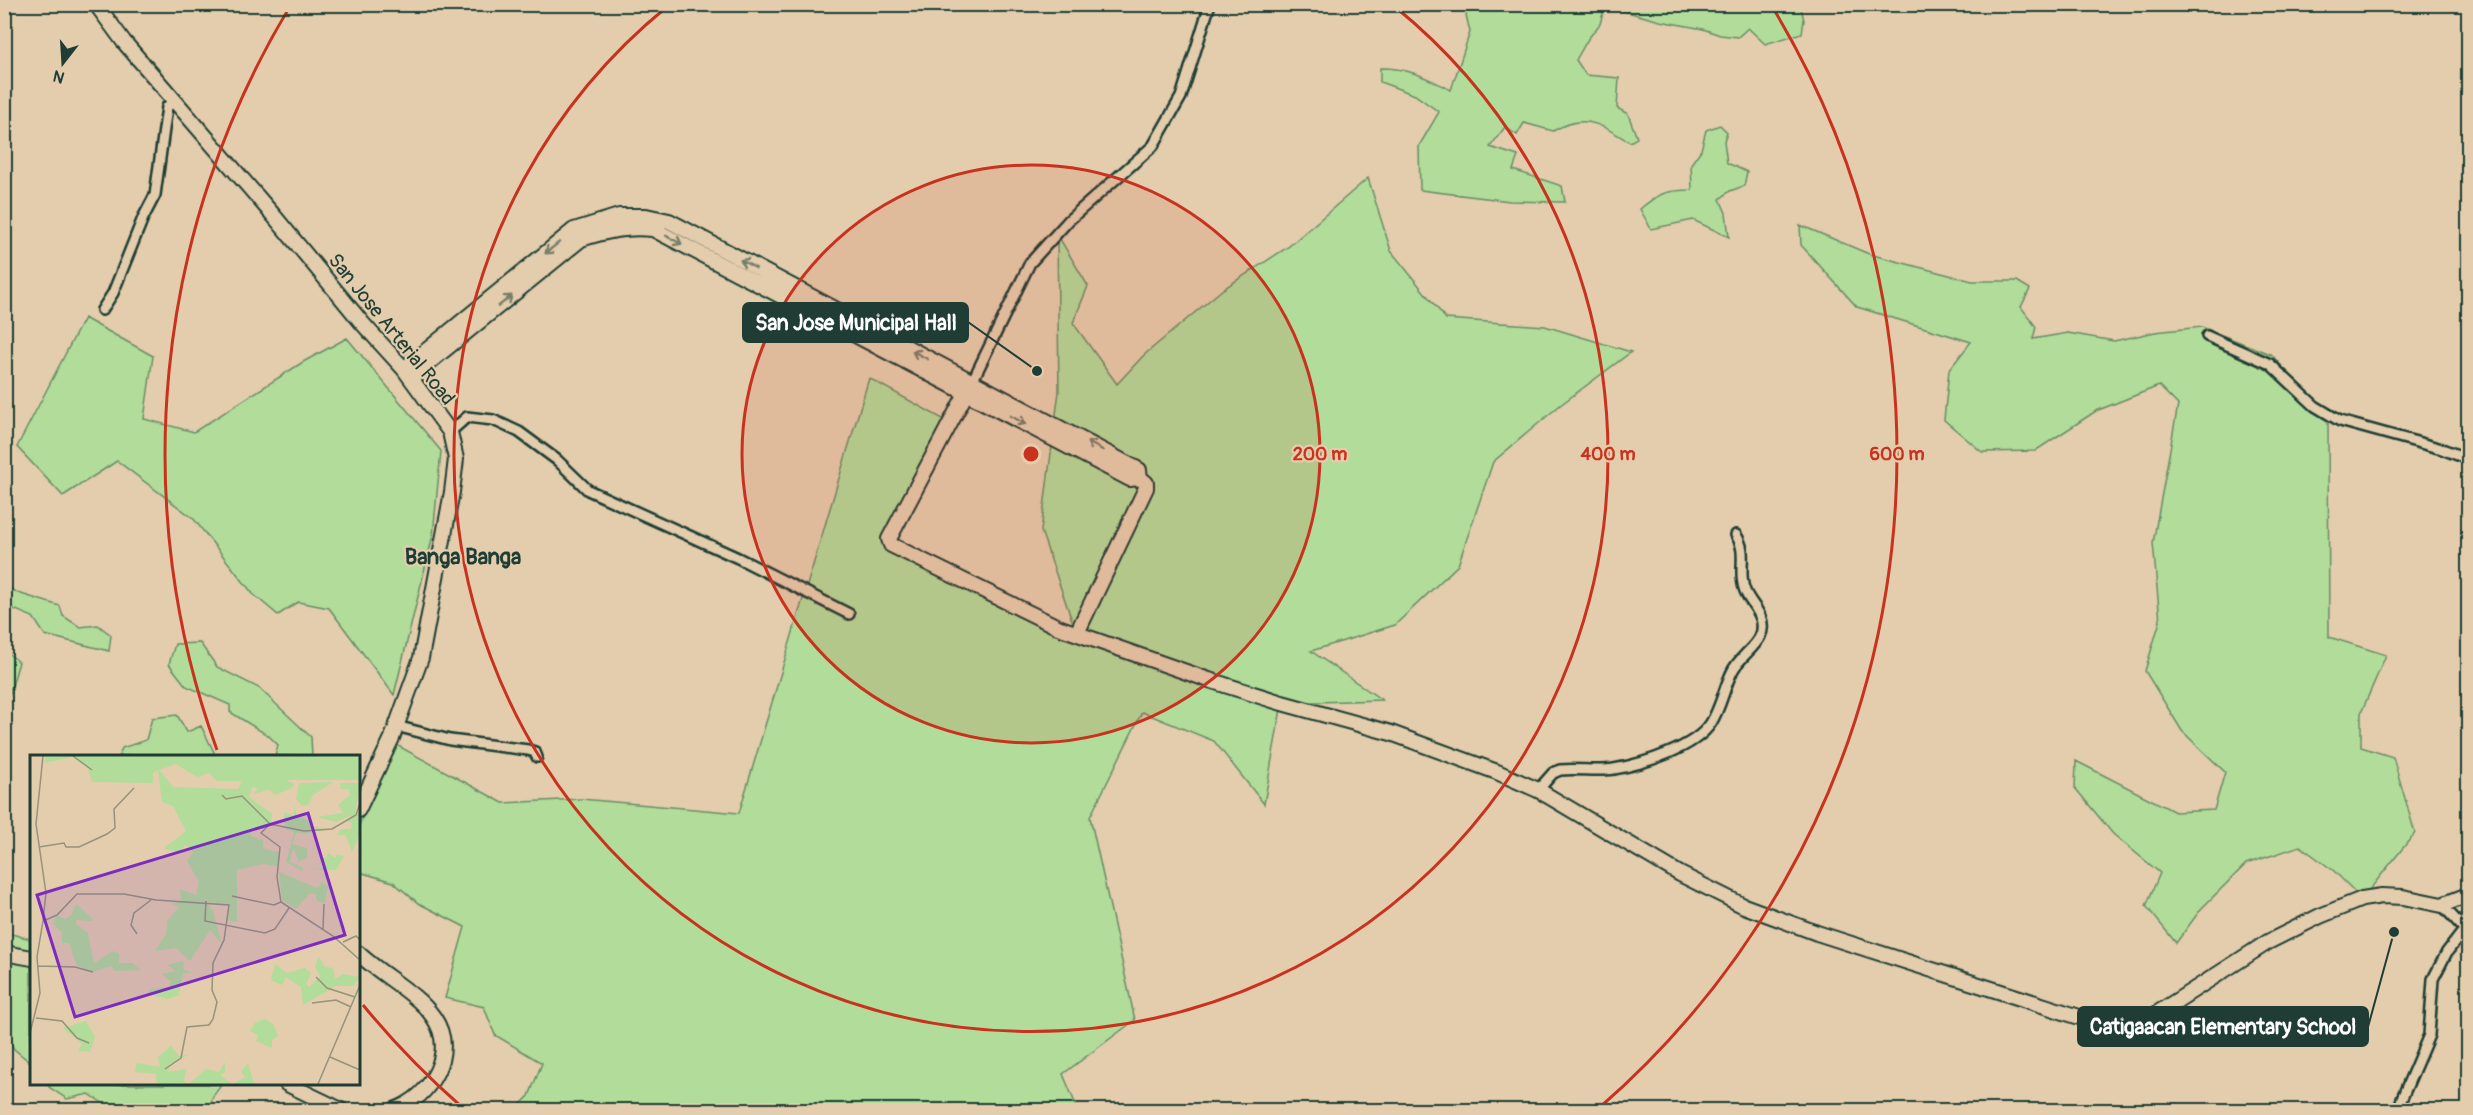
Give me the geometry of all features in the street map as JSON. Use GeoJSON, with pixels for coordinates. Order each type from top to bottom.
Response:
{"type":"FeatureCollection","features":[{"type":"Feature","properties":{"kind":"street","name":"San Jose Arterial Road"},"geometry":{"type":"LineString","coordinates":[[96,4],[124,42],[407,373],[450,432],[456,459],[438,578],[421,658],[396,726],[360,806]]}},
{"type":"Feature","properties":{"kind":"street"},"geometry":{"type":"LineString","coordinates":[[1210,4],[1180,97],[1153,146],[1069,220],[1030,263],[969,388],[889,539],[891,545],[1048,622],[1077,633],[1209,680],[1448,752],[1538,790],[1680,874],[1744,906],[1949,976],[2098,1023],[2117,1027],[2136,1024],[2268,942],[2320,915],[2361,899],[2382,896],[2403,897],[2442,905],[2468,929],[2447,952],[2433,979],[2429,1035],[2399,1110]]}},
{"type":"Feature","properties":{"kind":"street"},"geometry":{"type":"LineString","coordinates":[[102,310],[113,292],[143,218],[155,195],[167,107],[174,100]]}},
{"type":"Feature","properties":{"kind":"street"},"geometry":{"type":"LineString","coordinates":[[407,373],[581,239],[614,229],[634,227],[653,229],[969,388],[1130,479],[1140,478],[1146,483],[1146,488],[1077,633]]}},
{"type":"Feature","properties":{"kind":"street"},"geometry":{"type":"LineString","coordinates":[[2207,336],[2270,364],[2315,406],[2340,421],[2442,449],[2469,459]]}},
{"type":"Feature","properties":{"kind":"street"},"geometry":{"type":"LineString","coordinates":[[450,432],[467,417],[493,420],[510,428],[557,460],[588,489],[738,558],[849,614]]}},
{"type":"Feature","properties":{"kind":"street"},"geometry":{"type":"LineString","coordinates":[[1538,790],[1553,773],[1560,770],[1614,769],[1657,757],[1682,747],[1702,735],[1718,710],[1736,663],[1761,638],[1763,630],[1762,618],[1744,588],[1743,550],[1736,535]]}},
{"type":"Feature","properties":{"kind":"street"},"geometry":{"type":"LineString","coordinates":[[396,726],[450,740],[528,750],[535,752],[537,757]]}},
{"type":"Feature","properties":{"kind":"street"},"geometry":{"type":"LineString","coordinates":[[2442,905],[2469,895]]}},
{"type":"Feature","properties":{"kind":"street"},"geometry":{"type":"LineString","coordinates":[[4,953],[30,958]]}},
{"type":"Feature","properties":{"kind":"street"},"geometry":{"type":"LineString","coordinates":[[360,955],[438,1019],[443,1039],[441,1062],[432,1081],[418,1097],[394,1110]]}},
{"type":"Feature","properties":{"kind":"street"},"geometry":{"type":"LineString","coordinates":[[291,1085],[341,1110]]}},
{"type":"Feature","properties":{"kind":"green space"},"geometry":{"type":"Polygon","coordinates":[[[1800,4],[1804,20],[1802,33],[1765,44],[1748,28],[1738,37],[1720,35],[1605,6],[1600,24],[1576,60],[1586,75],[1619,78],[1617,108],[1628,114],[1637,138],[1630,142],[1593,123],[1575,122],[1553,131],[1524,123],[1517,135],[1505,127],[1490,147],[1518,156],[1513,170],[1562,186],[1565,202],[1510,201],[1420,190],[1419,146],[1439,112],[1415,95],[1380,82],[1380,68],[1391,68],[1417,74],[1451,90],[1470,32],[1466,15],[1470,5],[1800,4]]]}},
{"type":"Feature","properties":{"kind":"green space"},"geometry":{"type":"Polygon","coordinates":[[[1720,125],[1727,132],[1724,141],[1727,163],[1747,172],[1744,186],[1730,191],[1720,199],[1726,213],[1729,237],[1693,220],[1651,229],[1640,209],[1652,199],[1663,194],[1692,190],[1691,164],[1701,150],[1706,130],[1720,125]]]}},
{"type":"Feature","properties":{"kind":"green space"},"geometry":{"type":"Polygon","coordinates":[[[1368,178],[1391,251],[1446,319],[1545,326],[1631,352],[1559,406],[1493,462],[1458,565],[1395,625],[1311,651],[1382,700],[1282,703],[1264,804],[1214,741],[1142,712],[1090,817],[1135,1020],[1063,1074],[1078,1110],[515,1110],[529,1096],[542,1063],[495,1035],[484,1007],[445,998],[465,927],[418,903],[393,882],[363,873],[360,869],[360,823],[393,743],[503,803],[581,799],[739,813],[869,378],[950,423],[890,539],[1076,632],[1041,531],[1059,391],[1057,234],[1088,286],[1073,323],[1117,384],[1144,355],[1223,289],[1288,247],[1368,178]]]}},
{"type":"Feature","properties":{"kind":"green space"},"geometry":{"type":"Polygon","coordinates":[[[1800,225],[1869,254],[1972,281],[2017,281],[2030,289],[2021,307],[2036,327],[2033,339],[2068,333],[2114,341],[2155,332],[2202,327],[2272,355],[2328,420],[2329,637],[2386,655],[2361,713],[2361,747],[2393,757],[2415,833],[2362,899],[2334,871],[2300,846],[2246,864],[2201,909],[2176,943],[2146,906],[2160,873],[2113,834],[2075,788],[2076,761],[2175,812],[2214,810],[2225,772],[2182,731],[2145,671],[2160,621],[2153,543],[2178,405],[2159,386],[2096,411],[2035,451],[1982,452],[1944,420],[1949,370],[1971,342],[1857,307],[1801,245],[1800,225]]]}},
{"type":"Feature","properties":{"kind":"green space"},"geometry":{"type":"Polygon","coordinates":[[[84,318],[153,356],[144,419],[194,432],[303,362],[347,338],[441,451],[433,535],[394,695],[329,608],[298,602],[278,615],[253,594],[193,518],[117,461],[63,496],[17,447],[84,318]]]}},
{"type":"Feature","properties":{"kind":"green space"},"geometry":{"type":"Polygon","coordinates":[[[5,586],[18,593],[60,606],[63,616],[80,627],[98,625],[111,635],[109,651],[45,635],[33,617],[9,607],[5,610],[5,586]]]}},
{"type":"Feature","properties":{"kind":"green space"},"geometry":{"type":"Polygon","coordinates":[[[200,643],[217,667],[259,688],[311,737],[312,755],[275,755],[278,745],[269,736],[230,712],[230,705],[186,686],[169,664],[175,644],[200,643]]]}},
{"type":"Feature","properties":{"kind":"green space"},"geometry":{"type":"Polygon","coordinates":[[[4,650],[19,662],[8,700],[5,701],[4,650]]]}},
{"type":"Feature","properties":{"kind":"green space"},"geometry":{"type":"Polygon","coordinates":[[[177,715],[187,732],[201,726],[214,752],[213,755],[119,755],[122,748],[146,740],[152,718],[177,715]]]}},
{"type":"Feature","properties":{"kind":"green space"},"geometry":{"type":"Polygon","coordinates":[[[4,932],[30,939],[30,1062],[14,1049],[5,1034],[4,932]]]}},
{"type":"Feature","properties":{"kind":"green space"},"geometry":{"type":"Polygon","coordinates":[[[49,1085],[221,1085],[213,1096],[209,1110],[102,1110],[104,1104],[89,1094],[67,1099],[49,1085]]]}},
{"type":"Feature","properties":{"kind":"place","name":"San Jose Municipal Hall"},"geometry":{"type":"Point","coordinates":[1037,371]}},
{"type":"Feature","properties":{"kind":"place","name":"Catigaacan Elementary School"},"geometry":{"type":"Point","coordinates":[2394,932]}},
{"type":"Feature","properties":{"kind":"district","name":"Banga Banga"},"geometry":{"type":"Point","coordinates":[463,556]}}]}
